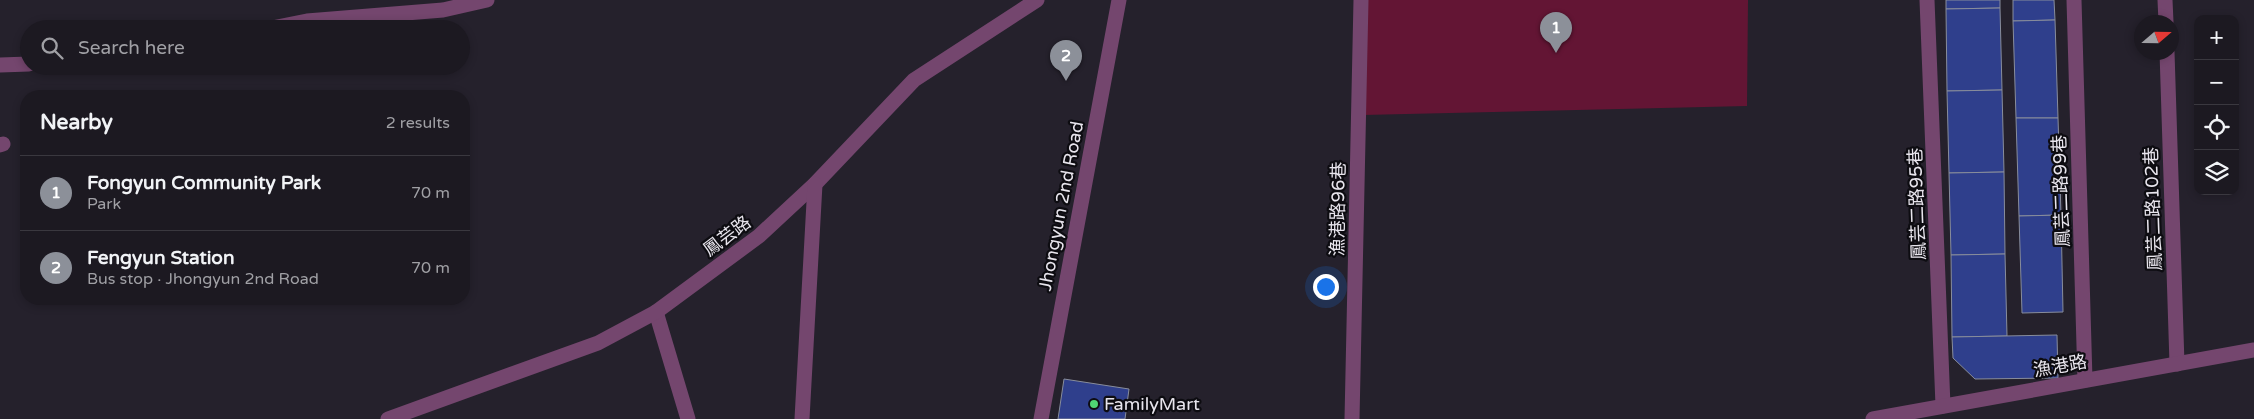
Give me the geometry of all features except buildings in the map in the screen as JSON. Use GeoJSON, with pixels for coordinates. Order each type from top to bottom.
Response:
{"type":"FeatureCollection","features":[{"type":"Feature","properties":{"kind":"street"},"geometry":{"type":"LineString","coordinates":[[319,20],[443,10],[487,0]]}},
{"type":"Feature","properties":{"kind":"street","name":"鳳芸路"},"geometry":{"type":"LineString","coordinates":[[388,419],[598,343],[656,312],[759,236],[815,184],[914,80],[1037,0]]}},
{"type":"Feature","properties":{"kind":"street","name":"Jhongyun 2nd Road"},"geometry":{"type":"LineString","coordinates":[[1041,419],[1119,0]]}},
{"type":"Feature","properties":{"kind":"street","name":"漁港路96巷"},"geometry":{"type":"LineString","coordinates":[[1352,419],[1361,0]]}},
{"type":"Feature","properties":{"kind":"street","name":"鳳芸二路95巷"},"geometry":{"type":"LineString","coordinates":[[1927,0],[1943,406]]}},
{"type":"Feature","properties":{"kind":"street","name":"鳳芸二路99巷"},"geometry":{"type":"LineString","coordinates":[[2074,0],[2085,380]]}},
{"type":"Feature","properties":{"kind":"street"},"geometry":{"type":"LineString","coordinates":[[2165,0],[2166,15]]}},
{"type":"Feature","properties":{"kind":"street","name":"鳳芸二路102巷"},"geometry":{"type":"LineString","coordinates":[[2167,60],[2178,364]]}},
{"type":"Feature","properties":{"kind":"street"},"geometry":{"type":"LineString","coordinates":[[0,65],[20,64]]}},
{"type":"Feature","properties":{"kind":"street"},"geometry":{"type":"LineString","coordinates":[[802,419],[815,184]]}},
{"type":"Feature","properties":{"kind":"street"},"geometry":{"type":"LineString","coordinates":[[656,312],[688,419]]}},
{"type":"Feature","properties":{"kind":"street","name":"漁港路"},"geometry":{"type":"LineString","coordinates":[[1873,419],[2254,350]]}},
{"type":"Feature","properties":{"kind":"shaded area"},"geometry":{"type":"Polygon","coordinates":[[[1368,0],[1748,0],[1747,106],[1363,115],[1368,0]]]}},
{"type":"Feature","properties":{"kind":"place","name":"Fongyun Community Park"},"geometry":{"type":"Point","coordinates":[1556,53]}},
{"type":"Feature","properties":{"kind":"place","name":"Fengyun Station"},"geometry":{"type":"Point","coordinates":[1066,81]}},
{"type":"Feature","properties":{"kind":"place","name":"FamilyMart"},"geometry":{"type":"Point","coordinates":[1094,404]}}]}
